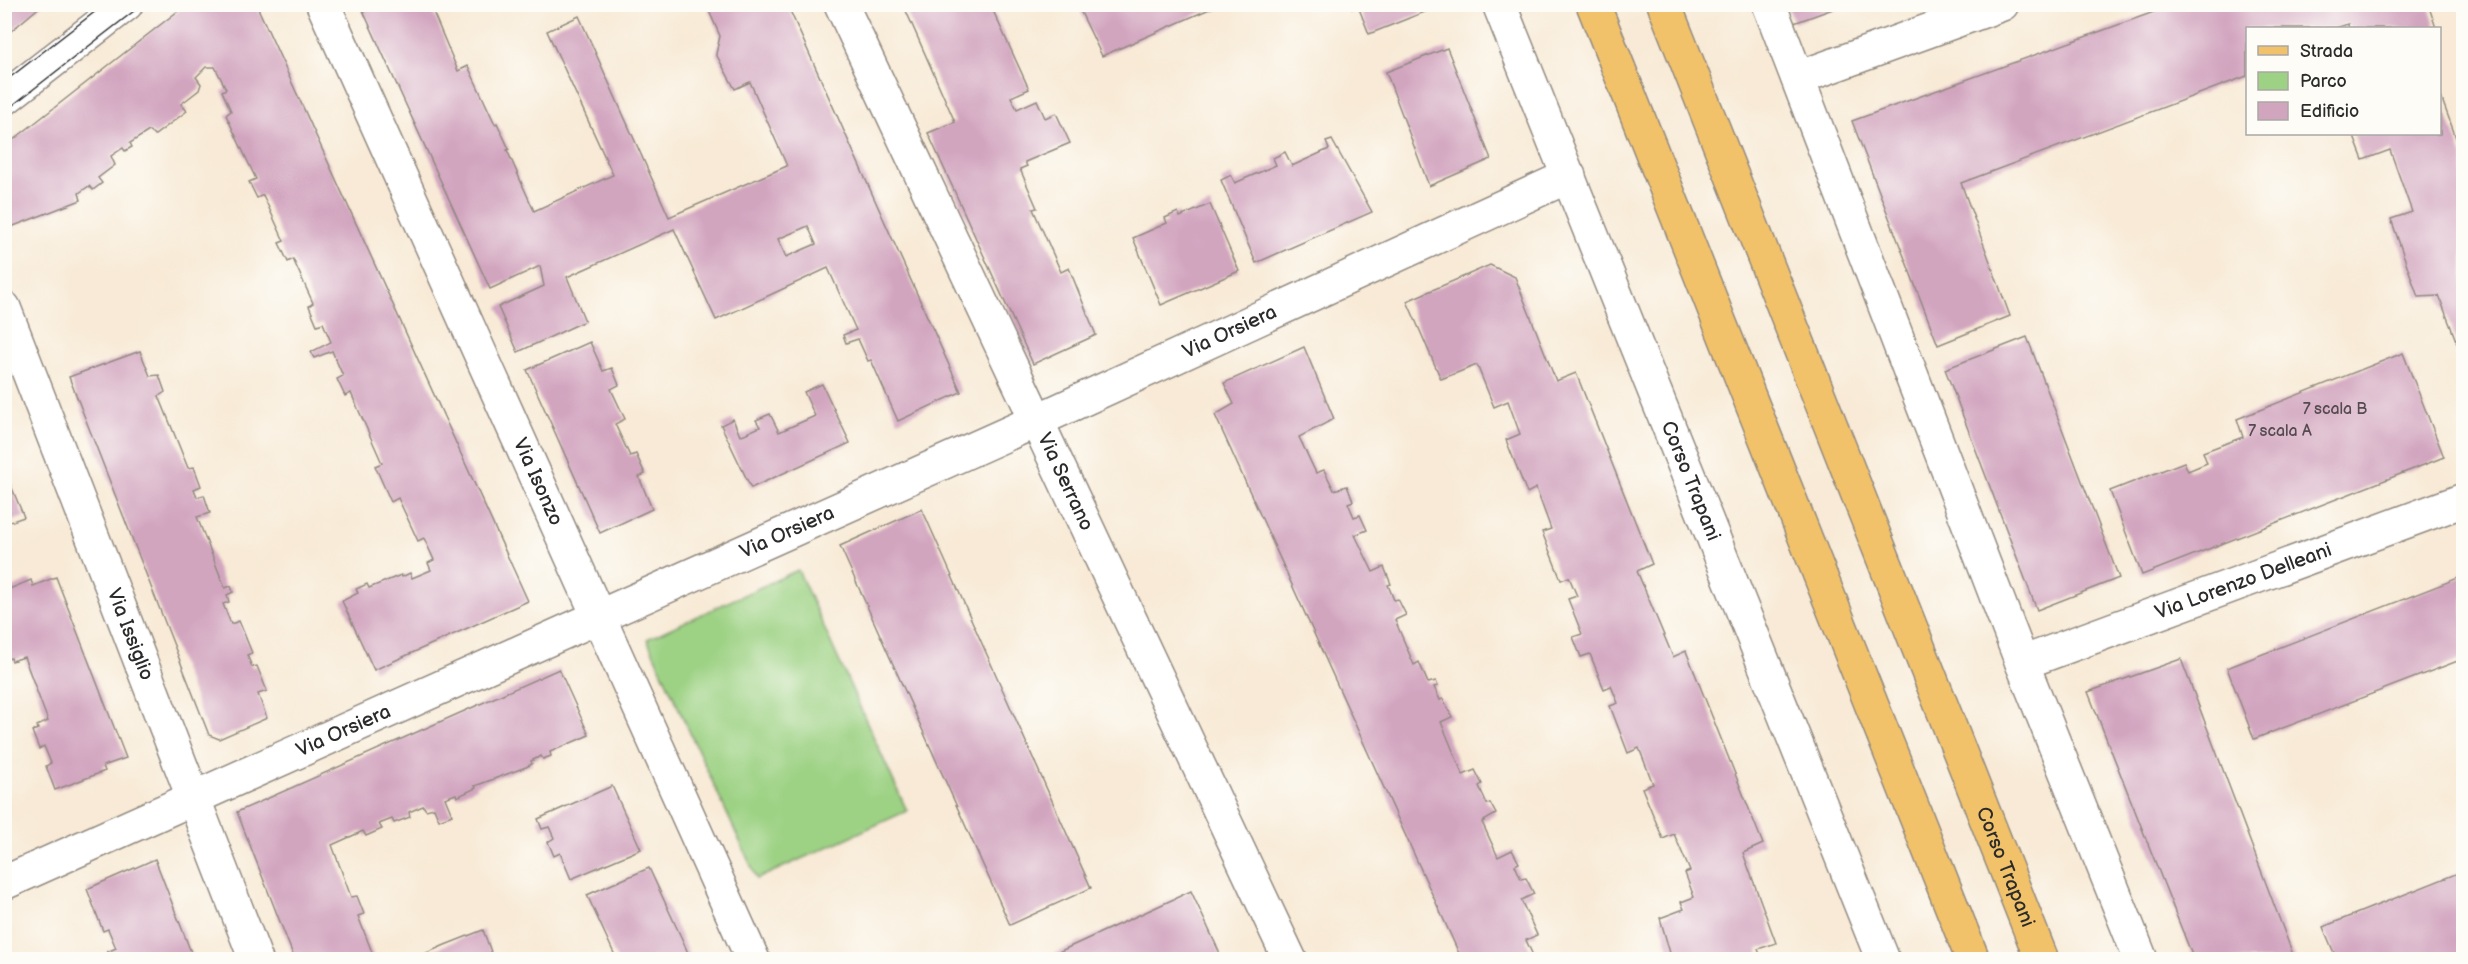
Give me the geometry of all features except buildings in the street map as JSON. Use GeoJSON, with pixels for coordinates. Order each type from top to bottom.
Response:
{"type":"FeatureCollection","features":[{"type":"Feature","properties":{"kind":"main road"},"geometry":{"type":"LineString","coordinates":[[1593,4],[1972,960]]}},
{"type":"Feature","properties":{"kind":"main road","name":"Corso Trapani"},"geometry":{"type":"LineString","coordinates":[[1664,4],[2042,960]]}},
{"type":"Feature","properties":{"kind":"street"},"geometry":{"type":"LineString","coordinates":[[4,99],[126,4]]}},
{"type":"Feature","properties":{"kind":"street","name":"Via Isonzo"},"geometry":{"type":"LineString","coordinates":[[323,4],[753,960]]}},
{"type":"Feature","properties":{"kind":"street","name":"Via Serrano"},"geometry":{"type":"LineString","coordinates":[[841,4],[1290,960]]}},
{"type":"Feature","properties":{"kind":"street","name":"Corso Trapani"},"geometry":{"type":"LineString","coordinates":[[1499,4],[1882,960]]}},
{"type":"Feature","properties":{"kind":"street"},"geometry":{"type":"LineString","coordinates":[[1768,4],[2022,663],[2142,960]]}},
{"type":"Feature","properties":{"kind":"street"},"geometry":{"type":"LineString","coordinates":[[1798,78],[2002,4]]}},
{"type":"Feature","properties":{"kind":"street","name":"Via Orsiera"},"geometry":{"type":"LineString","coordinates":[[4,883],[1038,420],[1569,177]]}},
{"type":"Feature","properties":{"kind":"street","name":"Via Issiglio"},"geometry":{"type":"LineString","coordinates":[[4,308],[256,960]]}},
{"type":"Feature","properties":{"kind":"street","name":"Via Lorenzo Delleani"},"geometry":{"type":"LineString","coordinates":[[2022,663],[2463,500]]}},
{"type":"Feature","properties":{"kind":"green space"},"geometry":{"type":"Polygon","coordinates":[[[798,570],[907,811],[757,879],[647,639],[798,570]]]}},
{"type":"Feature","properties":{"kind":"tram line"},"geometry":{"type":"LineString","coordinates":[[4,82],[105,4]]}},
{"type":"Feature","properties":{"kind":"tram line"},"geometry":{"type":"LineString","coordinates":[[4,112],[143,4]]}}]}
